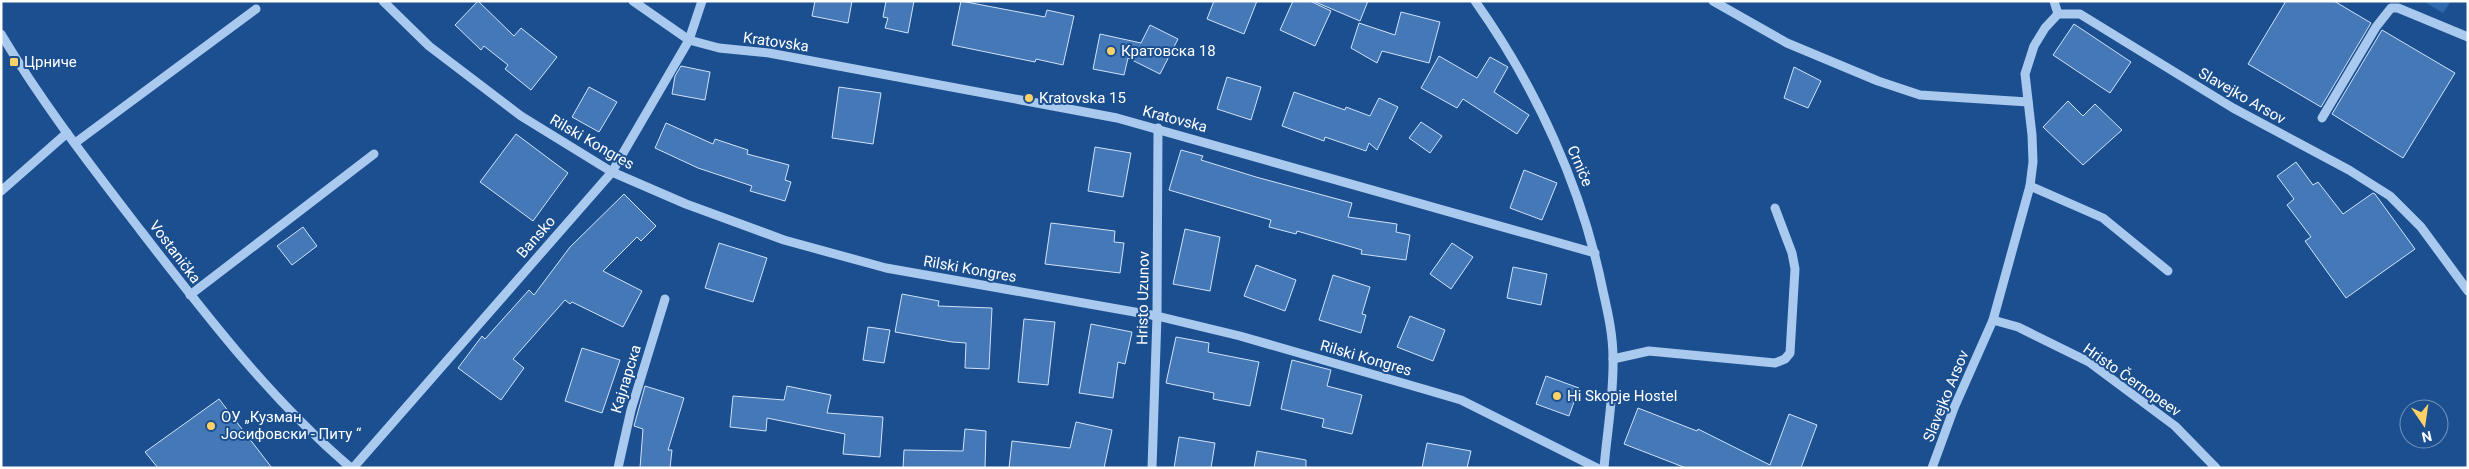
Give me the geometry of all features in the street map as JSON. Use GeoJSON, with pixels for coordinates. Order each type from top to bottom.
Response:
{"type":"FeatureCollection","features":[{"type":"Feature","properties":{"kind":"street","name":"Rilski Kongres"},"geometry":{"type":"LineString","coordinates":[[383,1],[428,46],[514,110],[612,172],[661,194],[784,240],[886,268],[1157,316],[1240,336],[1461,400],[1597,468]]}},
{"type":"Feature","properties":{"kind":"street","name":"Kratovska"},"geometry":{"type":"LineString","coordinates":[[633,1],[689,40],[719,48],[769,52],[1108,116],[1158,128],[1595,252]]}},
{"type":"Feature","properties":{"kind":"street","name":"Bansko"},"geometry":{"type":"LineString","coordinates":[[352,468],[612,172],[689,40],[702,1]]}},
{"type":"Feature","properties":{"kind":"street","name":"Crniče"},"geometry":{"type":"LineString","coordinates":[[1475,1],[1504,42],[1551,134],[1574,185],[1595,252],[1610,324],[1613,358],[1604,468]]}},
{"type":"Feature","properties":{"kind":"street"},"geometry":{"type":"LineString","coordinates":[[1713,1],[1788,43],[1878,81],[1920,95],[2028,102]]}},
{"type":"Feature","properties":{"kind":"street"},"geometry":{"type":"LineString","coordinates":[[2054,1],[2058,14]]}},
{"type":"Feature","properties":{"kind":"street"},"geometry":{"type":"LineString","coordinates":[[2322,118],[2376,27],[2391,8],[2398,8],[2468,38]]}},
{"type":"Feature","properties":{"kind":"street"},"geometry":{"type":"LineString","coordinates":[[75,143],[256,9]]}},
{"type":"Feature","properties":{"kind":"street","name":"Slavejko Arsov"},"geometry":{"type":"LineString","coordinates":[[1932,468],[1954,408],[1993,320],[2030,186],[2032,144],[2025,74],[2034,46],[2045,28],[2058,14],[2080,14],[2233,108],[2349,170],[2390,196],[2421,227],[2468,291]]}},
{"type":"Feature","properties":{"kind":"street","name":"Vostanička"},"geometry":{"type":"LineString","coordinates":[[1,34],[40,97],[190,295],[278,400],[315,437],[352,468]]}},
{"type":"Feature","properties":{"kind":"street","name":"Hristo Uzunov"},"geometry":{"type":"LineString","coordinates":[[1152,468],[1157,316],[1158,128]]}},
{"type":"Feature","properties":{"kind":"street"},"geometry":{"type":"LineString","coordinates":[[1,191],[67,133]]}},
{"type":"Feature","properties":{"kind":"street"},"geometry":{"type":"LineString","coordinates":[[190,295],[374,154]]}},
{"type":"Feature","properties":{"kind":"street"},"geometry":{"type":"LineString","coordinates":[[2030,186],[2103,218],[2168,271]]}},
{"type":"Feature","properties":{"kind":"street"},"geometry":{"type":"LineString","coordinates":[[1613,358],[1650,351],[1775,363],[1785,359],[1790,352],[1795,269],[1792,253],[1775,208]]}},
{"type":"Feature","properties":{"kind":"street","name":"Кајларска"},"geometry":{"type":"LineString","coordinates":[[618,468],[626,428],[665,299]]}},
{"type":"Feature","properties":{"kind":"street","name":"Hristo Černopeev"},"geometry":{"type":"LineString","coordinates":[[1993,320],[2018,327],[2089,362],[2175,426],[2216,468]]}},
{"type":"Feature","properties":{"kind":"shaded area"},"geometry":{"type":"Polygon","coordinates":[[[2423,1],[2451,1],[2443,13],[2423,1]]]}},
{"type":"Feature","properties":{"kind":"building"},"geometry":{"type":"Polygon","coordinates":[[[478,1],[514,36],[521,28],[557,57],[531,90],[505,69],[508,65],[484,46],[481,50],[455,25],[478,1]]]}},
{"type":"Feature","properties":{"kind":"building"},"geometry":{"type":"Polygon","coordinates":[[[815,1],[852,1],[848,23],[812,16],[815,1]]]}},
{"type":"Feature","properties":{"kind":"building"},"geometry":{"type":"Polygon","coordinates":[[[886,1],[914,1],[908,33],[885,28],[888,18],[883,17],[886,1]]]}},
{"type":"Feature","properties":{"kind":"building"},"geometry":{"type":"Polygon","coordinates":[[[961,1],[1045,17],[1047,10],[1074,16],[1063,65],[1036,59],[1035,62],[952,45],[961,1]]]}},
{"type":"Feature","properties":{"kind":"building"},"geometry":{"type":"Polygon","coordinates":[[[1214,1],[1257,1],[1244,34],[1207,19],[1214,1]]]}},
{"type":"Feature","properties":{"kind":"building"},"geometry":{"type":"Polygon","coordinates":[[[1293,1],[1310,1],[1331,11],[1315,46],[1280,30],[1293,1]]]}},
{"type":"Feature","properties":{"kind":"building"},"geometry":{"type":"Polygon","coordinates":[[[1313,1],[1368,1],[1360,21],[1313,1]]]}},
{"type":"Feature","properties":{"kind":"building"},"geometry":{"type":"Polygon","coordinates":[[[2286,1],[2334,1],[2371,23],[2321,107],[2248,64],[2286,1]]]}},
{"type":"Feature","properties":{"kind":"building"},"geometry":{"type":"Polygon","coordinates":[[[1401,12],[1440,22],[1429,63],[1382,51],[1377,63],[1351,48],[1359,23],[1395,35],[1401,12]]]}},
{"type":"Feature","properties":{"kind":"building"},"geometry":{"type":"Polygon","coordinates":[[[2074,24],[2131,62],[2110,93],[2053,55],[2074,24]]]}},
{"type":"Feature","properties":{"kind":"building"},"geometry":{"type":"Polygon","coordinates":[[[1150,25],[1178,39],[1160,74],[1128,58],[1124,75],[1093,69],[1100,34],[1141,43],[1150,25]]]}},
{"type":"Feature","properties":{"kind":"building"},"geometry":{"type":"Polygon","coordinates":[[[2382,30],[2455,73],[2403,158],[2332,114],[2382,30]]]}},
{"type":"Feature","properties":{"kind":"building"},"geometry":{"type":"Polygon","coordinates":[[[1439,56],[1477,78],[1490,57],[1508,67],[1494,92],[1529,115],[1517,134],[1463,99],[1457,108],[1421,88],[1439,56]]]}},
{"type":"Feature","properties":{"kind":"building"},"geometry":{"type":"Polygon","coordinates":[[[681,66],[710,72],[705,100],[672,94],[675,76],[681,66]]]}},
{"type":"Feature","properties":{"kind":"building"},"geometry":{"type":"Polygon","coordinates":[[[1794,67],[1821,81],[1808,108],[1784,98],[1794,67]]]}},
{"type":"Feature","properties":{"kind":"building"},"geometry":{"type":"Polygon","coordinates":[[[1227,77],[1261,87],[1251,120],[1217,109],[1227,77]]]}},
{"type":"Feature","properties":{"kind":"building"},"geometry":{"type":"Polygon","coordinates":[[[589,87],[617,102],[599,132],[572,117],[589,87]]]}},
{"type":"Feature","properties":{"kind":"building"},"geometry":{"type":"Polygon","coordinates":[[[839,87],[881,93],[873,144],[832,138],[839,87]]]}},
{"type":"Feature","properties":{"kind":"building"},"geometry":{"type":"Polygon","coordinates":[[[1294,92],[1345,110],[1346,107],[1370,116],[1379,98],[1398,107],[1377,150],[1369,143],[1366,151],[1325,137],[1324,141],[1282,126],[1294,92]]]}},
{"type":"Feature","properties":{"kind":"building"},"geometry":{"type":"Polygon","coordinates":[[[2068,101],[2083,116],[2095,104],[2122,130],[2083,165],[2043,127],[2068,101]]]}},
{"type":"Feature","properties":{"kind":"building"},"geometry":{"type":"Polygon","coordinates":[[[1421,122],[1442,136],[1430,153],[1409,138],[1421,122]]]}},
{"type":"Feature","properties":{"kind":"building"},"geometry":{"type":"Polygon","coordinates":[[[666,123],[713,144],[715,139],[748,150],[747,154],[789,165],[785,180],[791,182],[785,201],[750,191],[752,186],[698,168],[655,148],[666,123]]]}},
{"type":"Feature","properties":{"kind":"building"},"geometry":{"type":"Polygon","coordinates":[[[516,134],[568,173],[533,221],[480,182],[516,134]]]}},
{"type":"Feature","properties":{"kind":"building"},"geometry":{"type":"Polygon","coordinates":[[[1095,147],[1131,153],[1123,197],[1088,191],[1095,147]]]}},
{"type":"Feature","properties":{"kind":"building"},"geometry":{"type":"Polygon","coordinates":[[[1181,150],[1203,156],[1201,160],[1352,203],[1348,217],[1397,224],[1396,232],[1410,235],[1406,260],[1361,254],[1362,250],[1297,231],[1296,234],[1269,227],[1271,220],[1169,190],[1181,150]]]}},
{"type":"Feature","properties":{"kind":"building"},"geometry":{"type":"Polygon","coordinates":[[[2296,162],[2313,185],[2318,182],[2343,214],[2373,193],[2375,194],[2415,249],[2346,298],[2305,241],[2311,237],[2287,205],[2294,199],[2277,176],[2296,162]]]}},
{"type":"Feature","properties":{"kind":"building"},"geometry":{"type":"Polygon","coordinates":[[[1524,170],[1557,183],[1542,220],[1510,208],[1524,170]]]}},
{"type":"Feature","properties":{"kind":"building"},"geometry":{"type":"Polygon","coordinates":[[[624,194],[656,226],[641,241],[637,237],[603,271],[642,291],[623,327],[572,302],[570,304],[565,300],[513,359],[524,368],[501,400],[458,368],[482,336],[485,339],[529,290],[534,295],[570,247],[624,194]]]}},
{"type":"Feature","properties":{"kind":"building"},"geometry":{"type":"Polygon","coordinates":[[[1051,223],[1115,231],[1114,242],[1124,243],[1120,273],[1045,264],[1051,223]]]}},
{"type":"Feature","properties":{"kind":"building"},"geometry":{"type":"Polygon","coordinates":[[[303,227],[317,246],[292,265],[277,246],[303,227]]]}},
{"type":"Feature","properties":{"kind":"building"},"geometry":{"type":"Polygon","coordinates":[[[1185,229],[1220,237],[1210,291],[1173,284],[1185,229]]]}},
{"type":"Feature","properties":{"kind":"building"},"geometry":{"type":"Polygon","coordinates":[[[719,243],[767,258],[753,302],[705,288],[719,243]]]}},
{"type":"Feature","properties":{"kind":"building"},"geometry":{"type":"Polygon","coordinates":[[[1452,243],[1473,257],[1451,289],[1430,274],[1452,243]]]}},
{"type":"Feature","properties":{"kind":"building"},"geometry":{"type":"Polygon","coordinates":[[[1256,265],[1296,280],[1285,311],[1244,296],[1256,265]]]}},
{"type":"Feature","properties":{"kind":"building"},"geometry":{"type":"Polygon","coordinates":[[[1513,267],[1547,274],[1541,305],[1507,298],[1513,267]]]}},
{"type":"Feature","properties":{"kind":"building"},"geometry":{"type":"Polygon","coordinates":[[[1333,275],[1370,287],[1362,314],[1366,315],[1361,333],[1319,320],[1333,275]]]}},
{"type":"Feature","properties":{"kind":"building"},"geometry":{"type":"Polygon","coordinates":[[[902,294],[939,301],[938,306],[992,308],[989,369],[965,368],[966,343],[895,332],[902,294]]]}},
{"type":"Feature","properties":{"kind":"building"},"geometry":{"type":"Polygon","coordinates":[[[1410,316],[1445,330],[1433,361],[1397,347],[1410,316]]]}},
{"type":"Feature","properties":{"kind":"building"},"geometry":{"type":"Polygon","coordinates":[[[1024,319],[1055,322],[1048,385],[1018,382],[1024,319]]]}},
{"type":"Feature","properties":{"kind":"building"},"geometry":{"type":"Polygon","coordinates":[[[1091,324],[1132,332],[1125,364],[1118,362],[1113,398],[1079,393],[1091,324]]]}},
{"type":"Feature","properties":{"kind":"building"},"geometry":{"type":"Polygon","coordinates":[[[868,327],[890,330],[884,363],[863,360],[868,327]]]}},
{"type":"Feature","properties":{"kind":"building"},"geometry":{"type":"Polygon","coordinates":[[[1176,337],[1209,343],[1208,352],[1259,362],[1250,406],[1213,399],[1214,393],[1166,383],[1176,337]]]}},
{"type":"Feature","properties":{"kind":"building"},"geometry":{"type":"Polygon","coordinates":[[[582,348],[620,360],[602,413],[565,401],[582,348]]]}},
{"type":"Feature","properties":{"kind":"building"},"geometry":{"type":"Polygon","coordinates":[[[1292,360],[1331,370],[1327,386],[1362,395],[1352,434],[1322,427],[1324,419],[1281,409],[1292,360]]]}},
{"type":"Feature","properties":{"kind":"building","name":"Hi Skopje Hostel"},"geometry":{"type":"Polygon","coordinates":[[[1546,376],[1579,388],[1569,416],[1536,404],[1546,376]]]}},
{"type":"Feature","properties":{"kind":"building"},"geometry":{"type":"Polygon","coordinates":[[[645,386],[684,398],[668,450],[672,450],[670,468],[640,468],[643,429],[634,426],[645,386]]]}},
{"type":"Feature","properties":{"kind":"building"},"geometry":{"type":"Polygon","coordinates":[[[787,386],[831,395],[827,413],[883,417],[880,457],[843,454],[845,434],[767,418],[766,431],[730,427],[733,396],[784,400],[787,386]]]}},
{"type":"Feature","properties":{"kind":"building","name":"ОУ „Кузман Јосифовски - Питу “"},"geometry":{"type":"Polygon","coordinates":[[[219,399],[272,468],[158,468],[145,452],[219,399]]]}},
{"type":"Feature","properties":{"kind":"building"},"geometry":{"type":"Polygon","coordinates":[[[1638,408],[1697,431],[1698,429],[1770,465],[1789,414],[1817,425],[1801,468],[1686,468],[1624,444],[1638,408]]]}},
{"type":"Feature","properties":{"kind":"building"},"geometry":{"type":"Polygon","coordinates":[[[1076,422],[1112,430],[1104,468],[1009,468],[1012,441],[1070,448],[1076,422]]]}},
{"type":"Feature","properties":{"kind":"building"},"geometry":{"type":"Polygon","coordinates":[[[965,429],[986,431],[985,468],[903,468],[904,450],[963,451],[965,429]]]}},
{"type":"Feature","properties":{"kind":"building"},"geometry":{"type":"Polygon","coordinates":[[[1179,437],[1215,443],[1211,468],[1174,468],[1179,437]]]}},
{"type":"Feature","properties":{"kind":"building"},"geometry":{"type":"Polygon","coordinates":[[[1427,443],[1471,451],[1467,468],[1422,468],[1427,443]]]}},
{"type":"Feature","properties":{"kind":"building"},"geometry":{"type":"Polygon","coordinates":[[[1257,451],[1306,460],[1306,468],[1254,468],[1257,451]]]}},
{"type":"Feature","properties":{"kind":"place","name":"Кратовска 18"},"geometry":{"type":"Point","coordinates":[1111,51]}},
{"type":"Feature","properties":{"kind":"place","name":"Црниче"},"geometry":{"type":"Point","coordinates":[14,62]}},
{"type":"Feature","properties":{"kind":"place","name":"Kratovska 15"},"geometry":{"type":"Point","coordinates":[1029,98]}},
{"type":"Feature","properties":{"kind":"place","name":"Hi Skopje Hostel"},"geometry":{"type":"Point","coordinates":[1557,396]}},
{"type":"Feature","properties":{"kind":"place","name":"ОУ „Кузман Јосифовски - Питу “"},"geometry":{"type":"Point","coordinates":[211,426]}}]}
